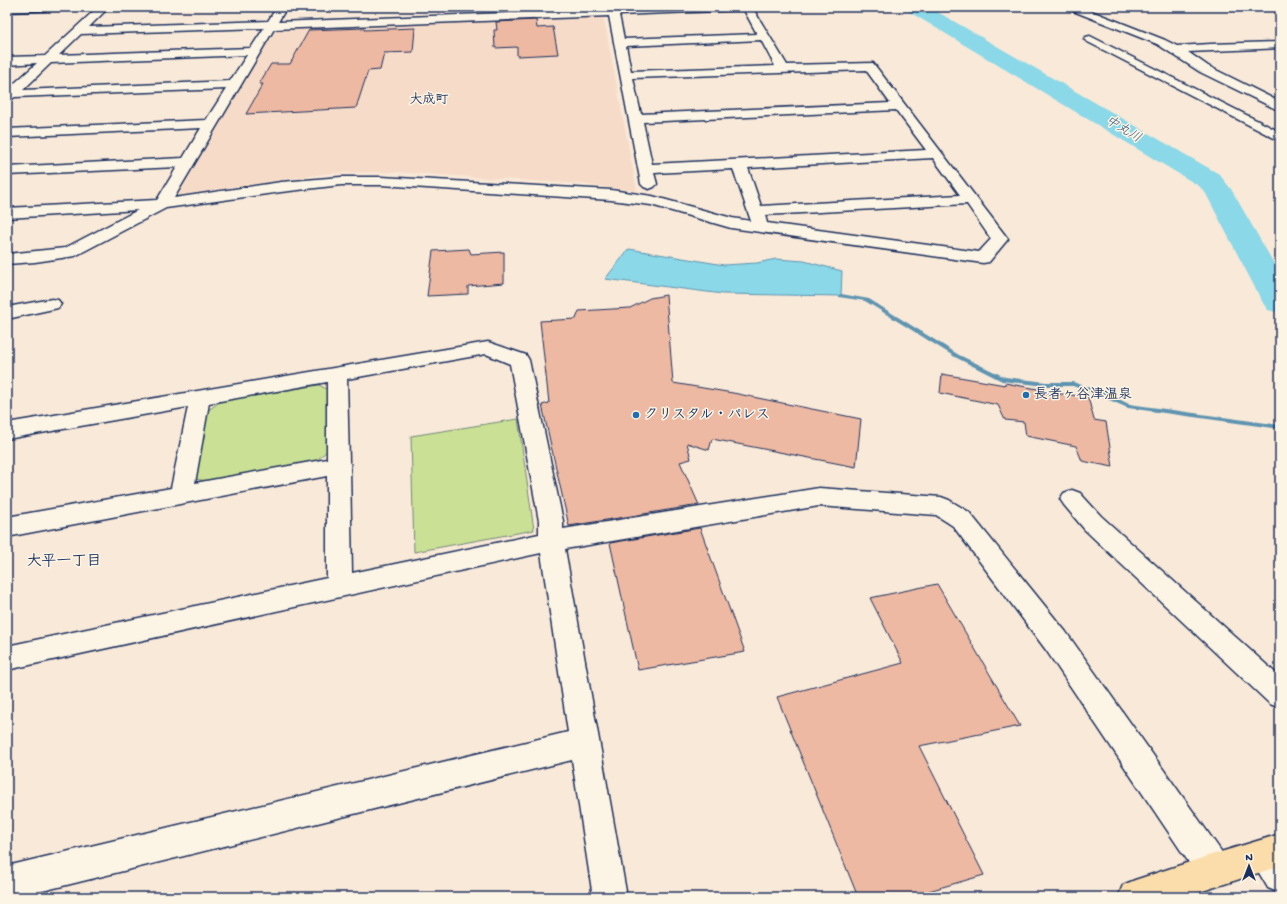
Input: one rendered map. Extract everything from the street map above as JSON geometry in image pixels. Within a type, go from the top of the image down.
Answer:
[{"type":"main road","points":[[1135,897],[1214,870],[1275,860]]},
{"type":"street","points":[[7,9],[61,7]]},
{"type":"street","points":[[8,95],[104,7]]},
{"type":"street","points":[[7,259],[69,252],[162,204],[282,7]]},
{"type":"street","points":[[431,20],[434,7]]},
{"type":"street","points":[[78,31],[431,20],[613,10],[747,7],[782,68]]},
{"type":"street","points":[[1072,7],[1139,33],[1176,50],[1204,69],[1280,107]]},
{"type":"street","points":[[613,10],[652,201]]},
{"type":"street","points":[[619,43],[763,37]]},
{"type":"street","points":[[1090,39],[1280,137]]},
{"type":"street","points":[[1176,50],[1211,47],[1280,45]]},
{"type":"street","points":[[7,61],[256,51]]},
{"type":"street","points":[[1121,55],[1159,61]]},
{"type":"street","points":[[1174,64],[1204,69]]},
{"type":"street","points":[[7,213],[162,204],[281,187],[341,181],[381,181],[578,192],[652,201],[731,223],[983,258],[1000,239],[869,66],[782,68],[627,75]]},
{"type":"street","points":[[1222,78],[1273,90]]},
{"type":"street","points":[[8,95],[235,85]]},
{"type":"street","points":[[635,118],[900,106]]},
{"type":"street","points":[[7,133],[211,124]]},
{"type":"street","points":[[646,169],[937,154]]},
{"type":"street","points":[[7,170],[187,162]]},
{"type":"street","points":[[739,164],[756,211],[760,227]]},
{"type":"street","points":[[756,211],[971,199]]},
{"type":"street","points":[[7,313],[52,304]]},
{"type":"street","points":[[7,432],[488,348],[519,360],[551,521],[551,541],[610,897]]},
{"type":"street","points":[[337,374],[340,465],[340,587]]},
{"type":"street","points":[[181,494],[200,398]]},
{"type":"street","points":[[7,527],[340,465]]},
{"type":"street","points":[[7,658],[551,541],[819,498],[941,506],[961,519],[1056,641],[1214,870]]},
{"type":"street","points":[[1072,499],[1093,523],[1280,695]]},
{"type":"street","points":[[7,883],[585,742]]},
{"type":"shaded area","points":[[603,15],[637,191],[580,184],[394,172],[330,173],[173,196],[276,28]]},
{"type":"green space","points":[[319,385],[328,390],[329,449],[315,462],[208,481],[194,479],[207,411],[221,401]]},
{"type":"green space","points":[[518,419],[534,530],[414,552],[411,436]]},
{"type":"water","points":[[629,249],[724,265],[757,263],[776,259],[804,261],[842,271],[841,296],[723,294],[605,279]]},
{"type":"building","points":[[536,20],[537,28],[553,27],[558,54],[517,56],[517,47],[495,48],[494,30],[497,30],[496,22]]},
{"type":"building","points":[[364,28],[364,30],[415,28],[413,52],[384,53],[380,70],[368,71],[356,108],[246,114],[263,84],[259,84],[271,64],[290,64],[309,30]]},
{"type":"building","points":[[469,249],[471,254],[504,252],[504,283],[468,286],[468,294],[427,296],[433,251]]},
{"type":"building","name":"クリスタル・パレス","points":[[666,295],[673,383],[733,393],[861,419],[856,467],[712,439],[709,450],[687,443],[691,459],[680,462],[699,505],[569,526],[542,405],[549,403],[540,321],[576,319],[579,311],[630,308],[650,298]]},
{"type":"building","points":[[942,374],[1005,385],[1005,383],[1043,390],[1044,392],[1088,397],[1094,420],[1106,422],[1113,467],[1082,461],[1076,446],[1026,436],[1024,422],[1005,420],[998,405],[940,393]]},
{"type":"building","points":[[700,528],[745,652],[638,670],[610,543]]},
{"type":"building","points":[[937,584],[1020,726],[919,746],[984,875],[908,897],[858,897],[777,697],[903,663],[870,598]]},
{"type":"waterway","name":"中丸川","points":[[915,7],[1209,180],[1217,189],[1280,303]]},
{"type":"waterway","points":[[841,296],[867,300],[957,356],[1004,379],[1046,384],[1073,384],[1104,395],[1128,406],[1280,427]]},
{"type":"place","name":"長者ヶ谷津温泉","points":[[1026,395]]},
{"type":"place","name":"クリスタル・パレス","points":[[636,415]]},
{"type":"district","name":"大成町","points":[[429,100]]},
{"type":"district","name":"大平一丁目","points":[[64,562]]}]
